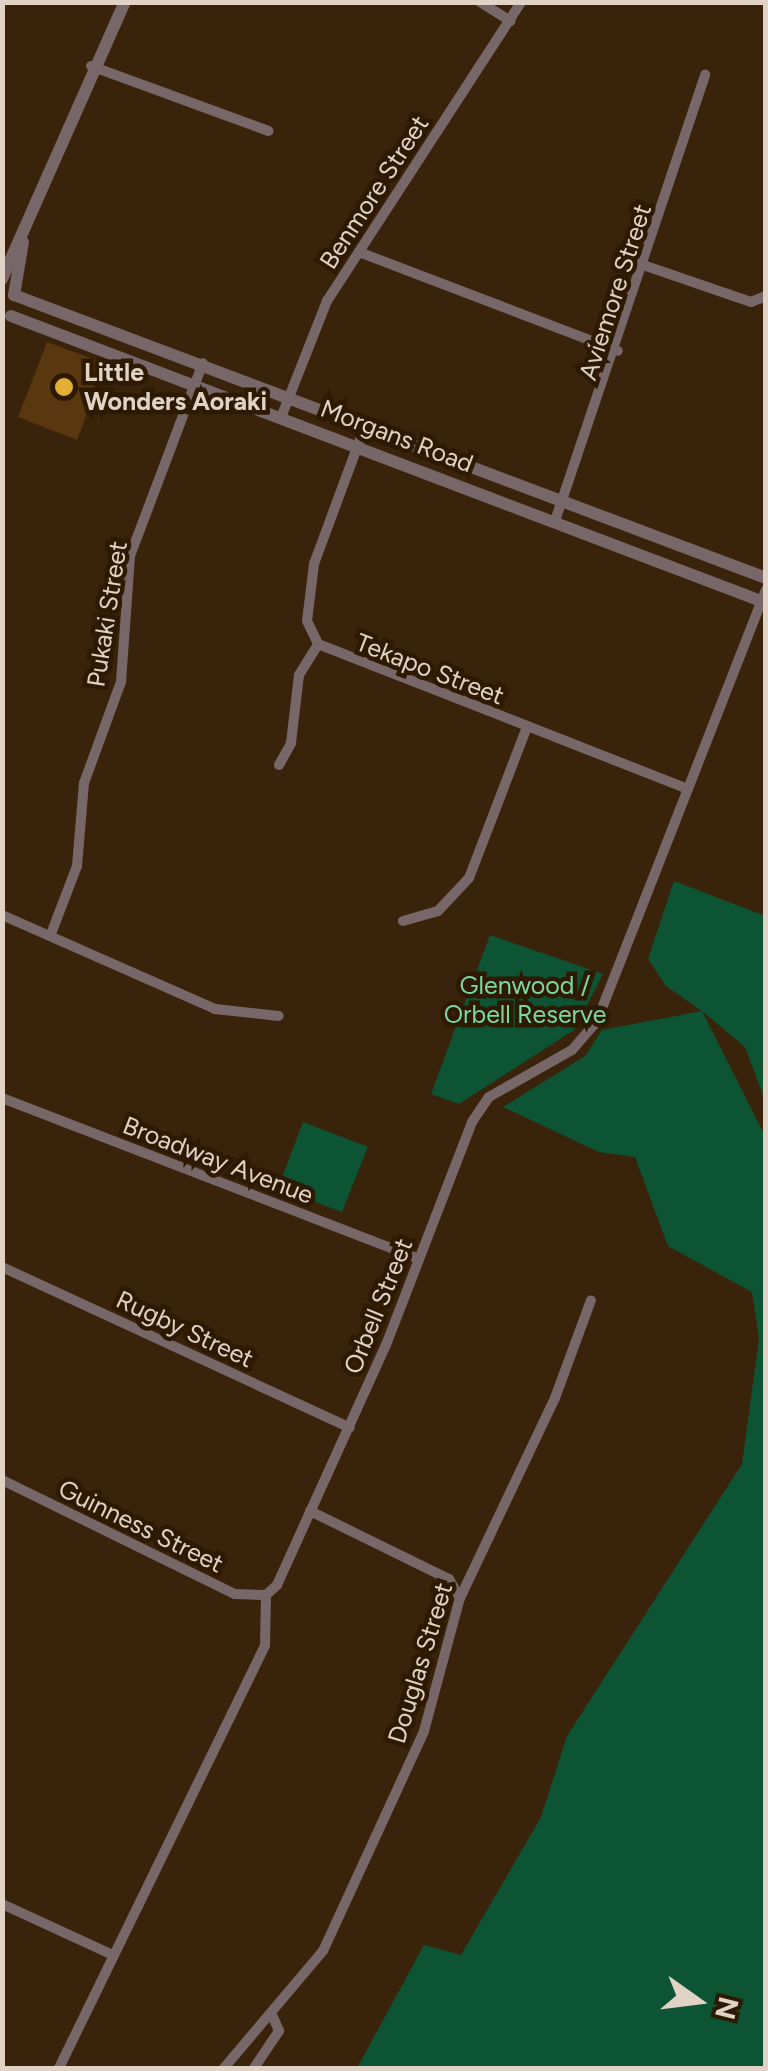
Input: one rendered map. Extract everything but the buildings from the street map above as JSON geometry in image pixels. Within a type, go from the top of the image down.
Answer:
[{"type":"street","points":[[6,319],[8,292],[23,242],[90,66],[125,2]]},
{"type":"street","points":[[480,2],[510,21]]},
{"type":"street","name":"Benmore Street","points":[[282,414],[318,317],[521,2]]},
{"type":"street","points":[[90,66],[269,131]]},
{"type":"street","name":"Aviemore Street","points":[[556,521],[618,351],[706,74]]},
{"type":"street","points":[[2,279],[23,242]]},
{"type":"street","points":[[359,252],[618,351]]},
{"type":"street","points":[[646,266],[751,302],[766,296]]},
{"type":"street","name":"Morgans Road","points":[[8,292],[204,362],[766,578]]},
{"type":"street","name":"Morgans Road","points":[[6,319],[282,414],[764,598]]},
{"type":"street","name":"Pukaki Street","points":[[51,934],[78,866],[84,783],[121,682],[130,556],[204,362]]},
{"type":"street","name":"Tekapo Street","points":[[365,426],[310,581],[307,621],[318,644],[688,789]]},
{"type":"street","name":"Orbell Street","points":[[59,2068],[264,1646],[266,1594],[350,1428],[484,1102],[572,1050],[597,1021],[764,598]]},
{"type":"street","points":[[279,765],[291,743],[300,675],[318,644]]},
{"type":"street","points":[[403,921],[438,911],[469,878],[527,727]]},
{"type":"street","points":[[2,915],[214,1009],[279,1016]]},
{"type":"street","name":"Broadway Avenue","points":[[2,1098],[418,1259]]},
{"type":"street","name":"Rugby Street","points":[[2,1267],[350,1428]]},
{"type":"street","name":"Douglas Street","points":[[224,2068],[274,2017],[323,1951],[424,1731],[460,1598],[555,1398],[590,1300]]},
{"type":"street","name":"Guinness Street","points":[[2,1480],[236,1594],[266,1594]]},
{"type":"street","points":[[310,1511],[449,1580],[460,1598]]},
{"type":"street","points":[[2,1904],[113,1955]]},
{"type":"street","points":[[254,2068],[279,2031],[274,2017]]},
{"type":"green space","points":[[674,881],[765,916],[765,1100],[745,1047],[666,986],[648,959]]},
{"type":"green space","name":"Glenwood / Orbell Reserve","points":[[490,935],[603,974],[574,1030],[459,1104],[431,1094]]},
{"type":"green space","points":[[702,1011],[765,1136],[765,2068],[357,2068],[424,1945],[461,1955],[541,1817],[567,1736],[742,1464],[759,1338],[752,1292],[668,1246],[635,1157],[599,1152],[503,1107],[585,1056],[602,1030]]},
{"type":"green space","points":[[303,1122],[368,1147],[342,1212],[278,1188]]},
{"type":"place","name":"Little Wonders Aoraki","points":[[64,387]]}]
